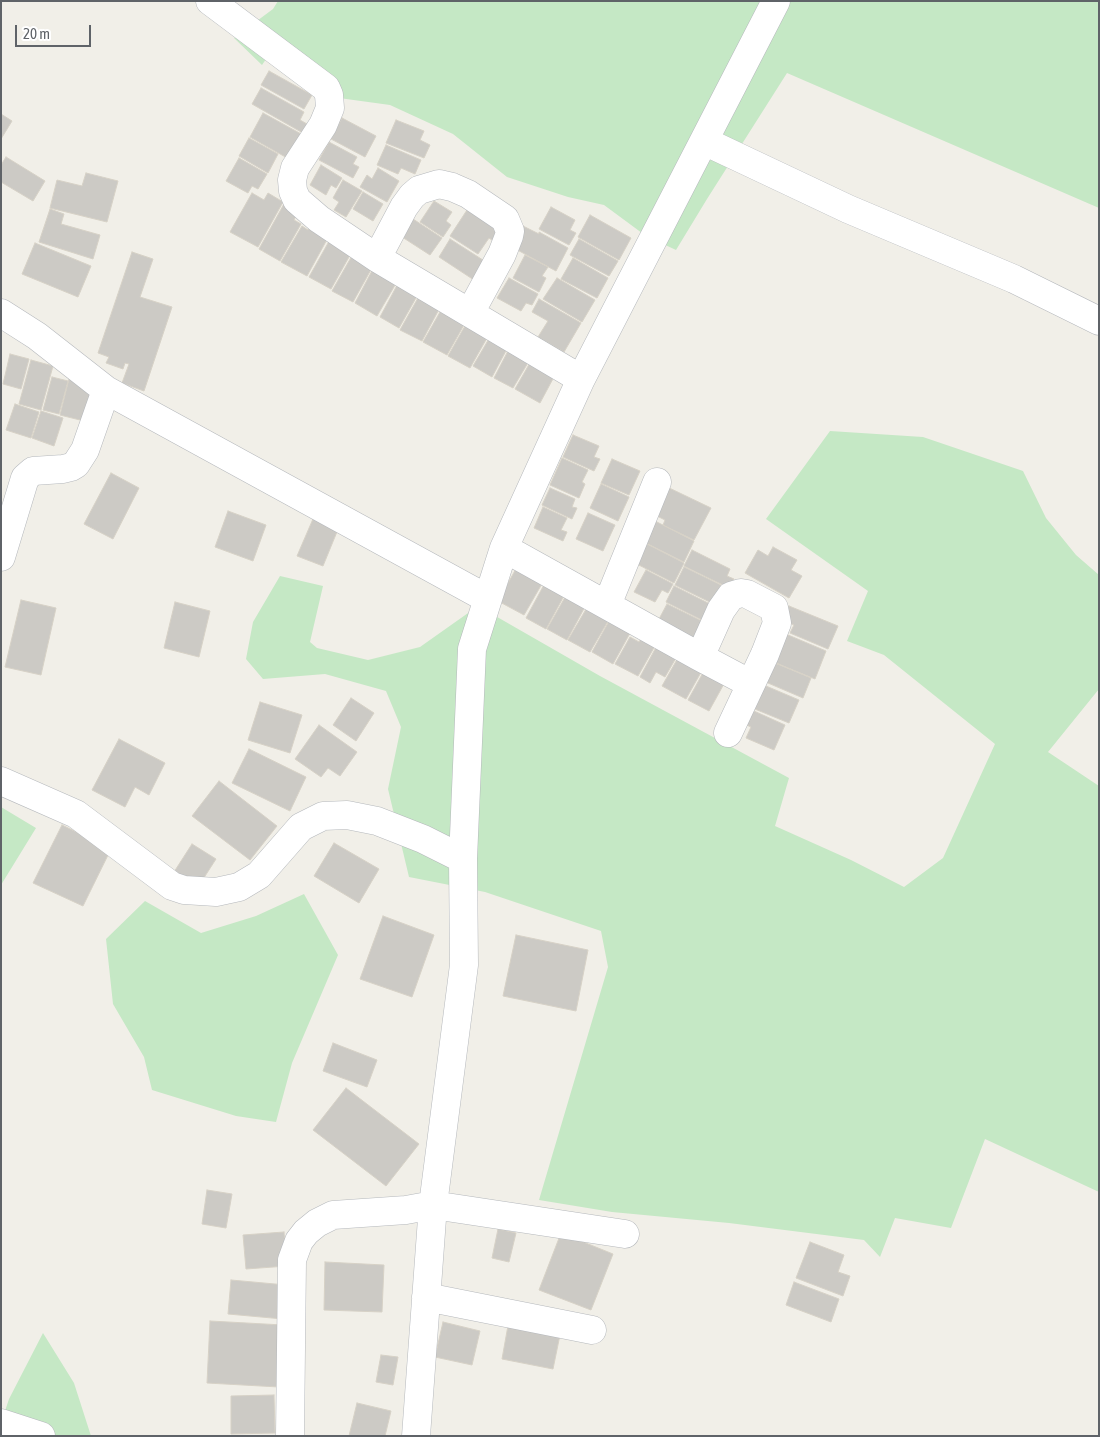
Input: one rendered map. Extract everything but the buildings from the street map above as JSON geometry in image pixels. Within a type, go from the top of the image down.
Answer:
[{"type":"street","points":[[210,1],[326,88],[329,94],[330,108],[316,137],[295,168],[292,191],[297,200],[319,218],[378,258],[581,379]]},
{"type":"street","points":[[416,1436],[433,1205],[464,965],[463,859],[472,649],[504,548],[581,379],[776,1]]},
{"type":"street","points":[[704,141],[848,209],[1014,280],[1099,321]]},
{"type":"street","points":[[378,258],[404,207],[419,190],[439,184],[452,186],[468,194],[505,220],[510,231],[510,236],[502,254],[470,313]]},
{"type":"street","points":[[1,312],[37,336],[106,390],[488,599]]},
{"type":"street","points":[[1,557],[25,478],[33,471],[63,469],[76,464],[84,450],[106,390]]},
{"type":"street","points":[[607,604],[657,482]]},
{"type":"street","points":[[504,548],[751,684]]},
{"type":"street","points":[[700,657],[726,600],[735,594],[741,593],[774,608],[777,623],[765,654],[728,733]]},
{"type":"street","points":[[1,781],[76,814],[172,886],[184,890],[216,892],[239,887],[259,875],[301,827],[323,816],[347,815],[376,821],[424,839],[463,859]]},
{"type":"street","points":[[290,1436],[292,1260],[299,1240],[317,1223],[333,1215],[406,1210],[433,1205],[625,1234]]},
{"type":"street","points":[[426,1297],[592,1330]]},
{"type":"street","points":[[1,1423],[41,1436]]},
{"type":"green space","points":[[278,1],[1099,1],[1099,208],[787,73],[676,250],[646,236],[604,205],[568,197],[507,177],[453,134],[390,105],[339,98],[277,43],[262,65],[234,38],[273,9]]},
{"type":"green space","points":[[830,431],[923,437],[1023,471],[1046,518],[1076,555],[1099,575],[1099,689],[1048,752],[1099,786],[1099,1192],[985,1139],[951,1228],[895,1218],[880,1257],[864,1240],[729,1223],[612,1212],[539,1200],[608,967],[601,931],[485,892],[409,877],[388,789],[401,727],[386,691],[325,674],[263,679],[246,659],[253,622],[280,576],[323,586],[310,642],[317,648],[368,660],[420,647],[478,606],[600,676],[789,778],[775,826],[851,860],[904,887],[943,858],[995,744],[884,655],[847,641],[868,591],[766,519]]},
{"type":"green space","points":[[1,807],[36,828],[1,885]]},
{"type":"green space","points":[[304,894],[338,955],[292,1063],[276,1122],[236,1116],[152,1090],[144,1057],[113,1004],[106,939],[145,901],[201,933],[256,916]]},
{"type":"green space","points":[[43,1333],[74,1383],[91,1436],[1,1436],[1,1423],[9,1399]]}]
